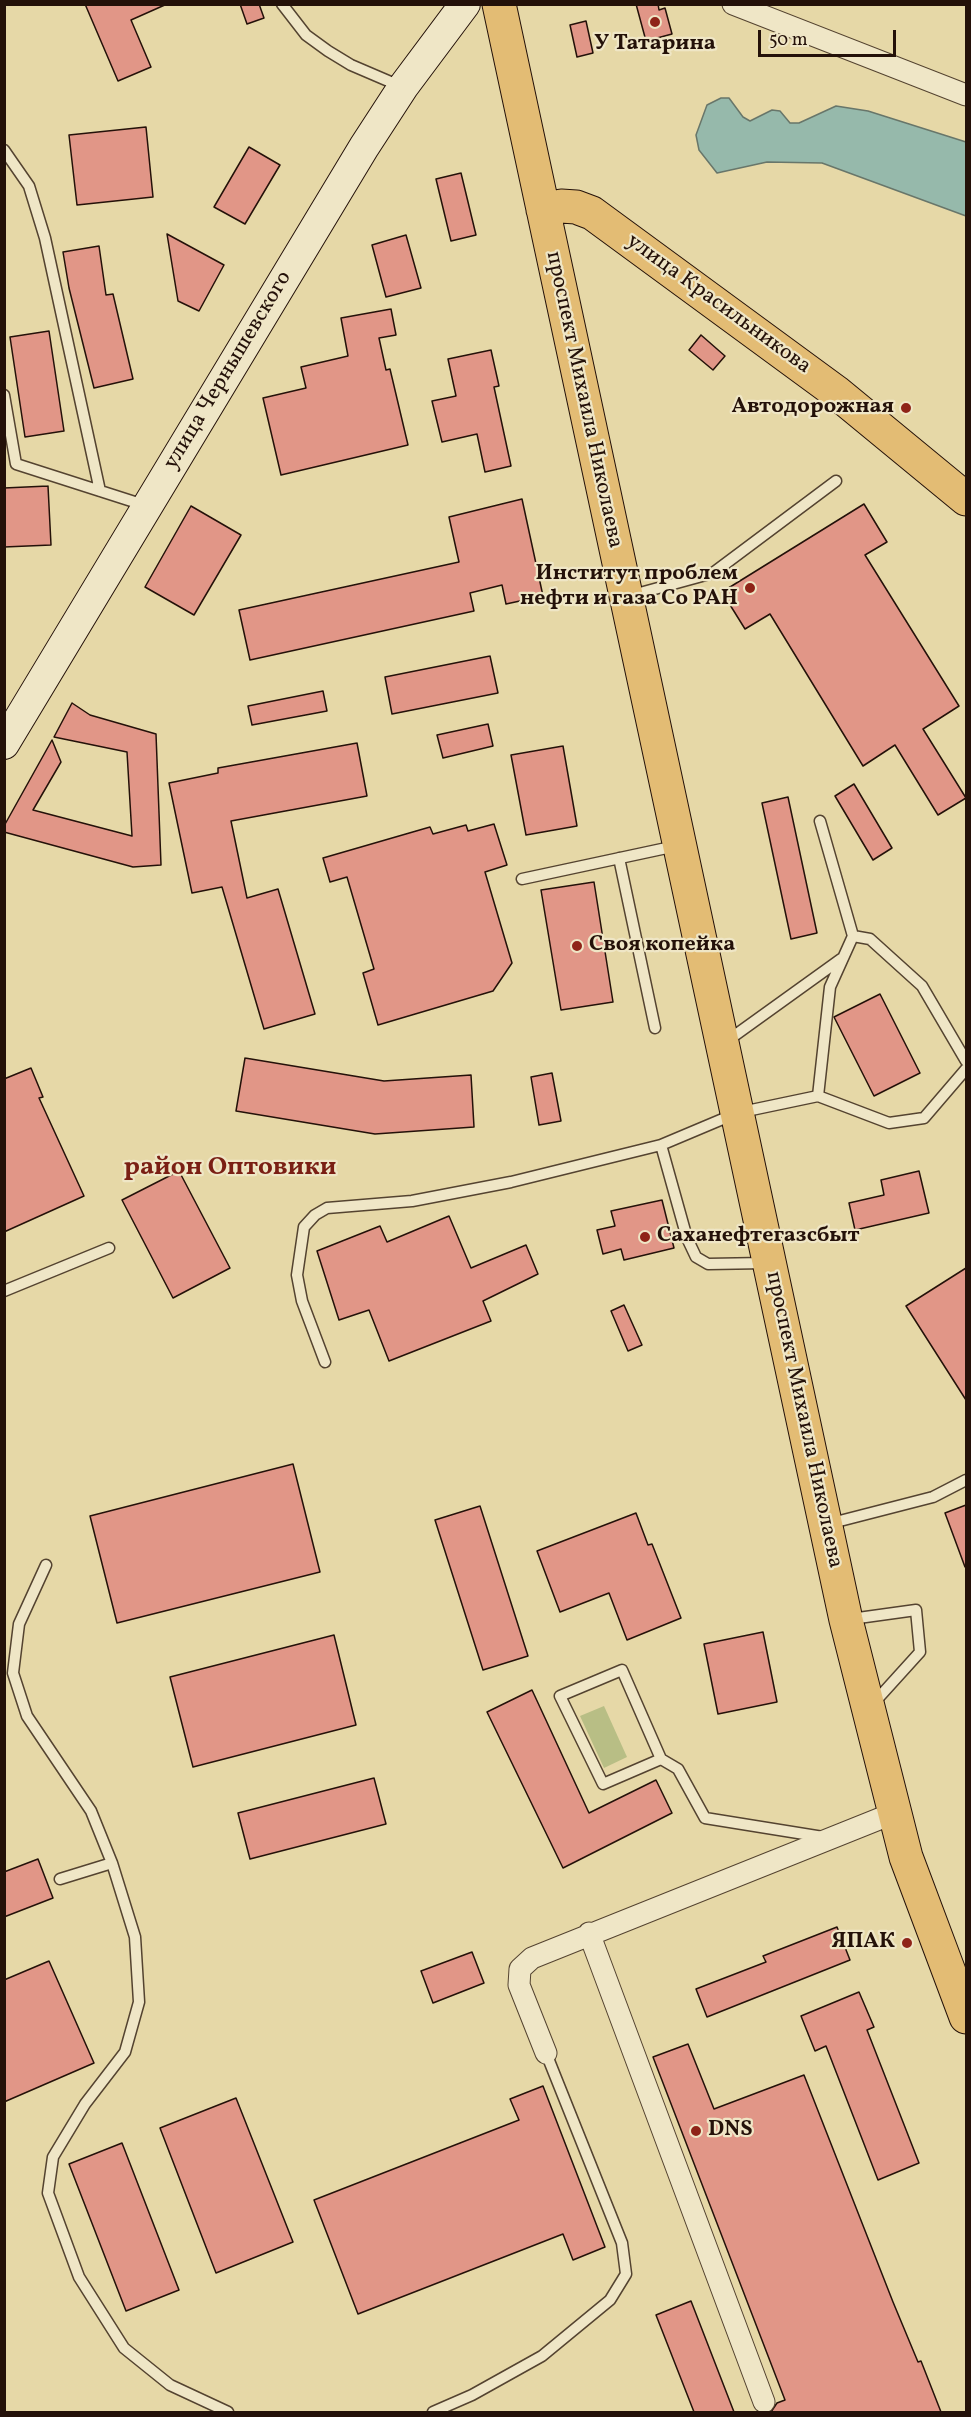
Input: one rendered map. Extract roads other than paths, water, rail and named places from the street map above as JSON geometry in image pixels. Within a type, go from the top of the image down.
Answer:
[{"type":"main road","name":"улица Чернышевского","points":[[4,744],[403,87],[465,4]]},
{"type":"main road","name":"проспект Михаила Николаева","points":[[499,4],[846,1620],[894,1813],[912,1875],[966,2017]]},
{"type":"main road","name":"улица Красильникова","points":[[543,210],[561,206],[576,207],[592,213],[836,392],[966,499]]},
{"type":"street","points":[[733,4],[966,94]]},
{"type":"street","points":[[546,2054],[519,1986],[520,1969],[532,1958],[894,1813]]},
{"type":"street","points":[[590,1933],[764,2402]]},
{"type":"lane","points":[[282,4],[306,35],[328,51],[351,65],[403,87]]},
{"type":"lane","points":[[4,150],[29,186],[45,238],[100,491]]},
{"type":"lane","points":[[4,395],[16,464],[147,506]]},
{"type":"lane","points":[[626,597],[713,573],[836,481]]},
{"type":"lane","points":[[818,1096],[830,987],[853,936],[820,821]]},
{"type":"lane","points":[[522,879],[679,845]]},
{"type":"lane","points":[[619,858],[655,1028]]},
{"type":"lane","points":[[853,936],[870,939],[921,986],[966,1061]]},
{"type":"lane","points":[[722,1045],[844,957]]},
{"type":"lane","points":[[325,1362],[302,1301],[297,1275],[304,1227],[315,1215],[327,1208],[412,1201],[511,1182],[661,1145],[736,1113],[818,1096],[889,1123],[924,1118],[966,1069]]},
{"type":"lane","points":[[661,1145],[687,1238],[696,1257],[708,1264],[769,1263]]},
{"type":"lane","points":[[4,1291],[109,1248]]},
{"type":"lane","points":[[825,1525],[933,1497],[966,1480]]},
{"type":"lane","points":[[46,1565],[19,1624],[13,1673],[27,1716],[91,1811],[112,1863],[135,1937],[138,2002],[125,2052],[85,2104],[53,2157],[48,2193],[79,2277],[124,2348],[170,2385],[228,2412]]},
{"type":"lane","points":[[846,1620],[916,1610],[920,1652],[868,1709]]},
{"type":"lane","points":[[660,1759],[603,1784],[560,1696],[622,1670],[660,1759],[678,1769],[705,1818],[830,1838]]},
{"type":"lane","points":[[60,1880],[112,1863]]},
{"type":"lane","points":[[433,2412],[472,2395],[542,2356],[609,2300],[626,2274],[622,2243],[546,2054]]},
{"type":"place","name":"У Татарина","points":[[655,22]]},
{"type":"place","name":"Автодорожная","points":[[906,408]]},
{"type":"place","name":"Институт проблем нефти и газа Со РАН","points":[[750,588]]},
{"type":"place","name":"Своя копейка","points":[[577,946]]},
{"type":"place","name":"Саханефтегазсбыт","points":[[645,1237]]},
{"type":"place","name":"ЯПАК","points":[[907,1943]]},
{"type":"place","name":"DNS","points":[[696,2131]]},
{"type":"district","name":"район Оптовики","points":[[230,1169]]}]
